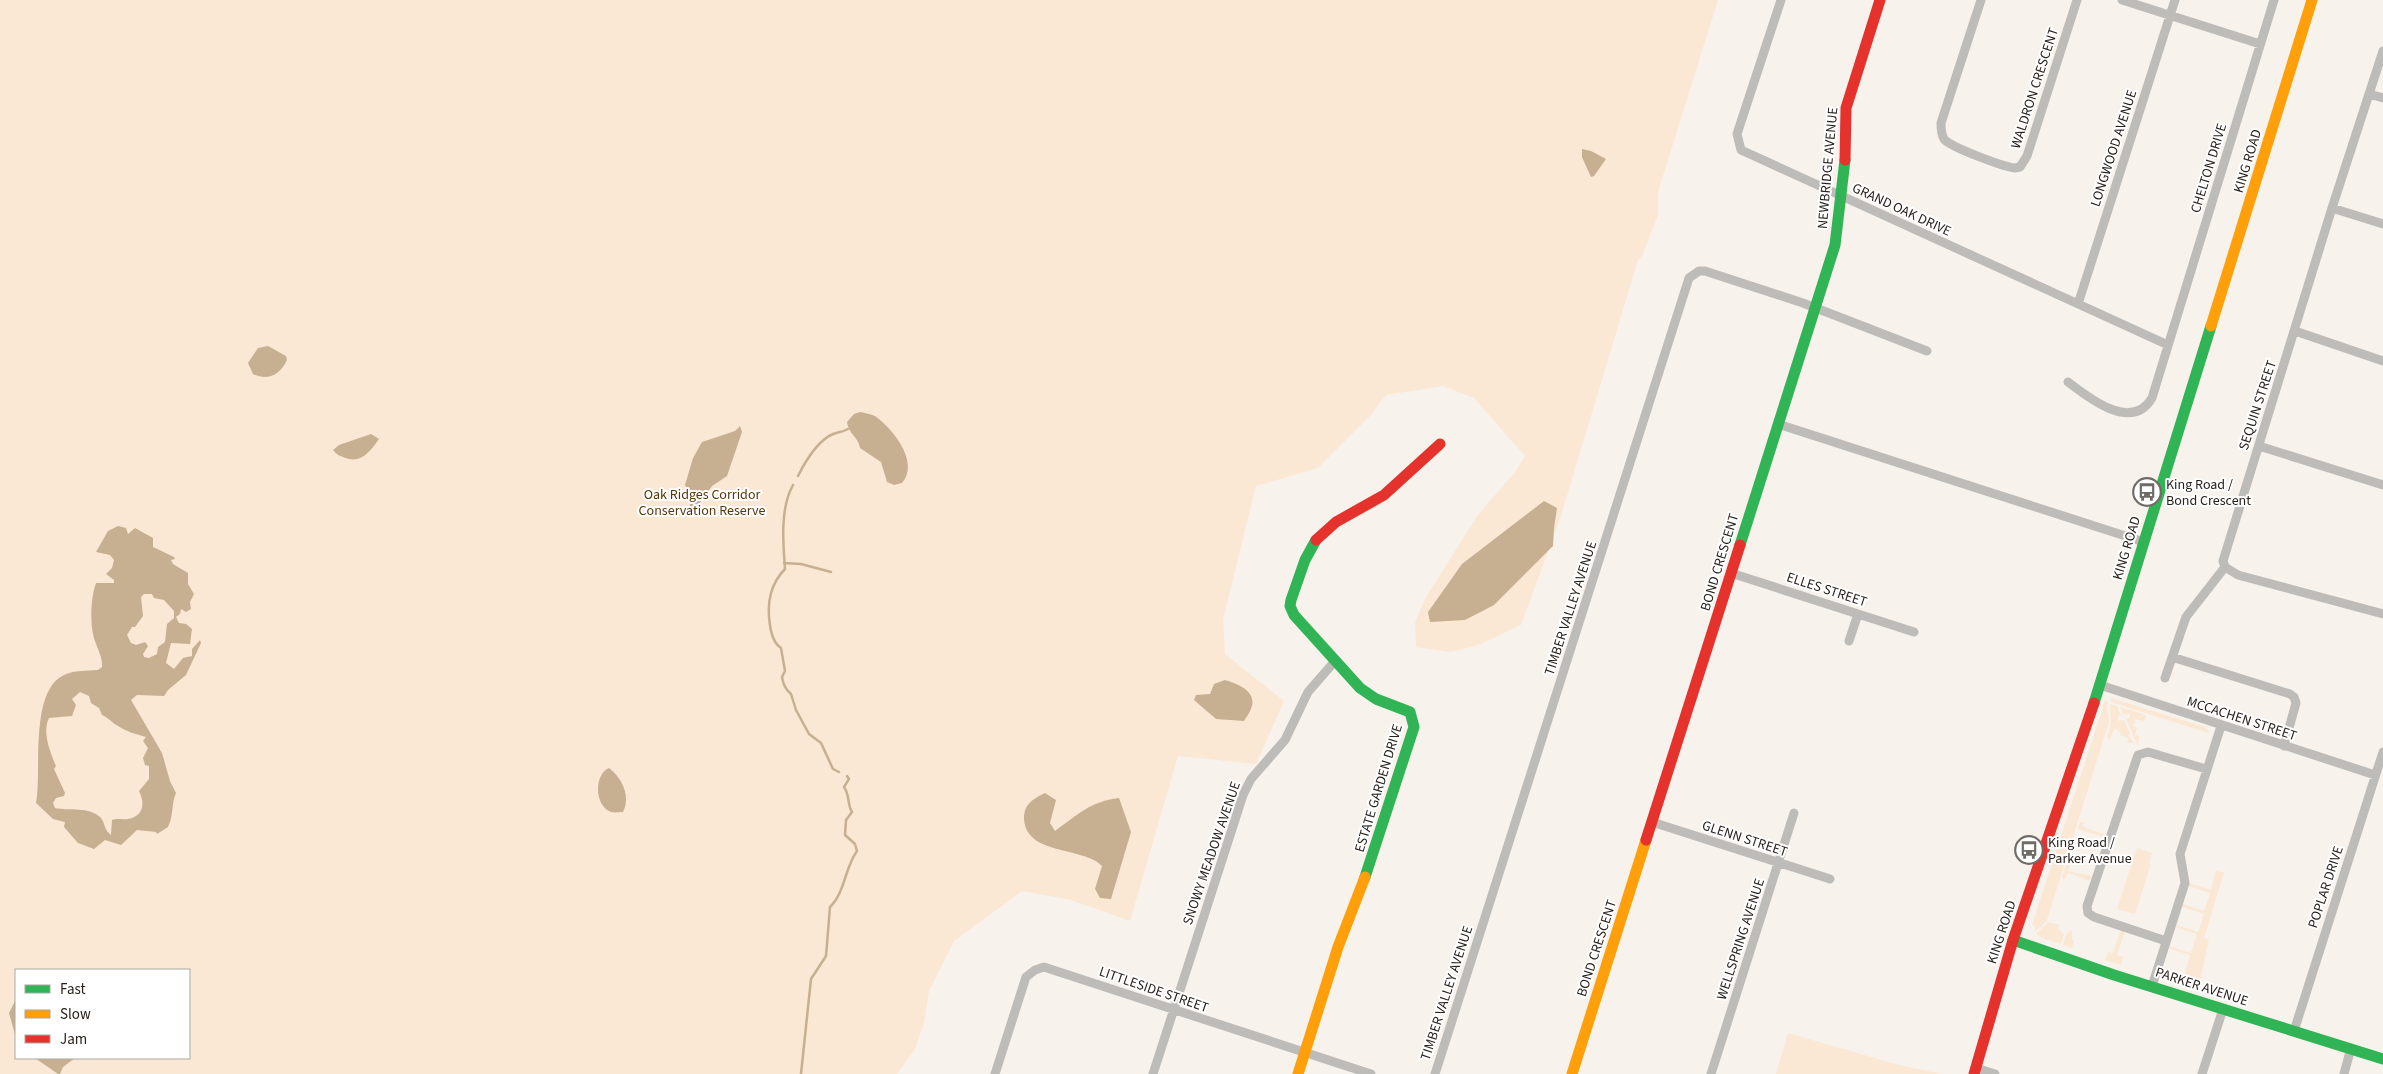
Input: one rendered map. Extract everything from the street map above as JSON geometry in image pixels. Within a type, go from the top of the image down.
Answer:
[{"type":"street","name":"GRAND OAK DRIVE","points":[[1780,0],[1738,134],[1741,150],[2168,345]]},
{"type":"street","name":"NEWBRIDGE AVENUE","points":[[1778,424],[1835,245],[1842,197],[1846,108],[1880,0]]},
{"type":"street","name":"WALDRON CRESCENT","points":[[1980,0],[1941,124],[1941,134],[1947,142],[2015,168],[2020,166],[2027,156],[2077,0]]},
{"type":"street","points":[[2122,0],[2260,44]]},
{"type":"street","name":"LONGWOOD AVENUE","points":[[2078,304],[2175,0]]},
{"type":"street","name":"CHELTON DRIVE","points":[[2068,382],[2094,402],[2126,414],[2139,412],[2144,409],[2152,398],[2274,0]]},
{"type":"street","name":"KING ROAD","points":[[1975,1071],[2013,940],[2100,685],[2312,0]]},
{"type":"street","name":"SEQUIN STREET","points":[[2225,567],[2223,561],[2332,208],[2383,51]]},
{"type":"street","points":[[2369,94],[2383,98]]},
{"type":"street","points":[[2332,208],[2383,224]]},
{"type":"street","name":"TIMBER VALLEY AVENUE","points":[[1435,1074],[1668,345],[1686,283],[1694,273],[1705,271],[1815,308],[1927,351]]},
{"type":"street","points":[[2295,331],[2383,361]]},
{"type":"street","points":[[1778,424],[2144,542]]},
{"type":"street","name":"BOND CRESCENT","points":[[1572,1074],[1778,424]]},
{"type":"street","name":"ESTATE GARDEN DRIVE","points":[[1298,1074],[1338,947],[1375,852],[1414,727],[1410,712],[1367,694],[1335,661],[1291,611],[1292,600],[1308,553],[1326,529],[1384,495],[1440,444]]},
{"type":"street","points":[[2259,446],[2383,485]]},
{"type":"street","points":[[2164,678],[2186,617],[2225,567],[2238,575],[2383,614]]},
{"type":"street","name":"ELLES STREET","points":[[1731,573],[1914,632]]},
{"type":"street","points":[[1849,641],[1858,614]]},
{"type":"street","points":[[2172,657],[2290,694],[2294,697],[2296,703],[2284,746]]},
{"type":"street","name":"SNOWY MEADOW AVENUE","points":[[1153,1074],[1243,795],[1251,779],[1285,740],[1308,692],[1335,661]]},
{"type":"street","name":"MCCACHEN STREET","points":[[2100,685],[2376,775]]},
{"type":"street","points":[[2152,986],[2185,882],[2180,854],[2221,726]]},
{"type":"street","points":[[2166,941],[2094,917],[2088,911],[2087,906],[2138,756],[2148,752],[2206,769]]},
{"type":"street","name":"POPLAR DRIVE","points":[[2294,1031],[2383,752]]},
{"type":"street","name":"WELLSPRING AVENUE","points":[[1711,1074],[1794,813]]},
{"type":"street","name":"GLENN STREET","points":[[1652,822],[1830,879]]},
{"type":"street","name":"PARKER AVENUE","points":[[2013,940],[2223,1009],[2383,1058]]},
{"type":"street","name":"LITTLESIDE STREET","points":[[994,1074],[1026,978],[1035,970],[1044,967],[1371,1074]]},
{"type":"street","points":[[2202,1074],[2223,1009]]},
{"type":"street","points":[[2344,1074],[2351,1048]]},
{"type":"street","points":[[1975,1071],[1995,1074]]},
{"type":"green space","name":"Oak Ridges Corridor Conservation Reserve","points":[[0,0],[1718,0],[1658,192],[1658,215],[1642,256],[1638,260],[1560,519],[1521,625],[1481,644],[1451,652],[1416,647],[1415,623],[1425,599],[1477,516],[1515,472],[1525,456],[1474,398],[1443,386],[1386,395],[1370,416],[1318,468],[1256,486],[1223,619],[1225,654],[1284,701],[1256,764],[1178,756],[1130,921],[1071,900],[1022,891],[954,941],[929,991],[924,1023],[915,1049],[897,1074],[0,1074]]},
{"type":"green space","points":[[2111,698],[2205,727],[2210,732],[2208,733],[2111,702]]},
{"type":"green space","points":[[2105,701],[2108,702],[2109,722],[2047,920],[2035,932],[2035,926],[2032,925]]},
{"type":"green space","points":[[2110,704],[2117,706],[2121,715],[2118,717],[2118,721],[2124,720],[2130,734],[2128,735],[2135,744],[2127,742],[2128,738],[2120,735],[2121,732],[2114,729],[2110,739],[2107,738],[2111,724]]},
{"type":"green space","points":[[2120,707],[2146,715],[2144,721],[2135,719],[2133,726],[2137,728],[2135,735],[2139,736],[2138,746],[2126,719],[2129,718],[2130,714],[2123,714]]},
{"type":"green space","points":[[2080,822],[2084,823],[2083,827],[2106,835],[2105,837],[2078,829]]},
{"type":"green space","points":[[2137,848],[2152,853],[2149,863],[2151,864],[2135,914],[2117,909]]},
{"type":"green space","points":[[2067,862],[2070,863],[2068,871],[2092,876],[2090,881],[2068,873],[2065,879],[2062,878]]},
{"type":"green space","points":[[2216,870],[2224,873],[2204,938],[2209,940],[2198,990],[2161,978],[2163,967],[2165,972],[2184,976],[2190,955],[2168,948],[2169,946],[2191,953],[2197,934],[2175,927],[2176,925],[2198,932],[2204,914],[2182,907],[2183,904],[2204,911],[2210,893],[2188,886],[2189,883],[2211,890]]},
{"type":"green space","points":[[2048,922],[2059,925],[2058,928],[2064,934],[2061,944],[2036,934]]},
{"type":"green space","points":[[2072,930],[2072,940],[2074,941],[2072,948],[2063,945],[2066,934]]},
{"type":"green space","points":[[2121,930],[2125,931],[2117,955],[2123,957],[2121,965],[2105,960],[2108,952],[2113,953]]},
{"type":"green space","points":[[1788,1033],[1899,1065],[1942,1074],[1776,1074]]},
{"type":"shaded area","points":[[1582,149],[1591,151],[1606,159],[1594,176],[1591,177],[1582,157]]},
{"type":"shaded area","points":[[268,346],[286,356],[287,360],[281,370],[269,377],[253,374],[248,363],[258,348]]},
{"type":"shaded area","points":[[860,412],[875,416],[889,429],[902,446],[908,466],[907,475],[902,483],[894,485],[887,482],[881,462],[860,448],[847,422],[854,414]]},
{"type":"shaded area","points":[[740,426],[742,432],[727,476],[712,486],[690,516],[690,495],[685,485],[693,458],[702,442],[735,431]]},
{"type":"shaded area","points":[[371,434],[379,439],[364,456],[349,459],[338,455],[333,450],[339,445]]},
{"type":"shaded area","points":[[1544,501],[1557,508],[1553,546],[1494,605],[1465,620],[1430,622],[1428,612],[1462,564]]},
{"type":"shaded area","points":[[118,526],[126,528],[128,534],[135,528],[153,538],[153,547],[174,557],[175,559],[171,560],[173,564],[188,573],[188,584],[194,594],[190,602],[191,609],[186,612],[181,609],[180,614],[176,617],[179,623],[186,624],[192,629],[190,644],[171,643],[166,663],[174,669],[183,658],[192,656],[192,649],[200,640],[201,643],[186,675],[168,690],[164,696],[137,695],[131,700],[162,753],[170,781],[176,793],[168,827],[157,834],[156,832],[137,830],[121,845],[105,840],[94,849],[78,843],[64,827],[65,822],[53,819],[36,803],[39,733],[41,714],[46,697],[53,684],[68,673],[98,670],[102,667],[93,634],[91,608],[96,583],[114,583],[114,580],[106,574],[112,568],[114,560],[110,555],[96,552],[108,531]],"holes":[[[144,594],[152,594],[154,598],[164,600],[174,611],[174,618],[167,624],[165,642],[158,647],[157,654],[149,658],[144,657],[143,654],[148,646],[145,642],[136,645],[131,643],[127,635],[143,616],[141,597]],[[80,692],[89,696],[91,703],[99,708],[102,715],[116,725],[146,737],[143,741],[148,748],[143,758],[145,765],[149,766],[149,779],[139,791],[142,808],[133,817],[112,820],[111,835],[101,818],[96,814],[85,810],[55,808],[53,803],[56,798],[64,796],[65,793],[54,769],[56,766],[48,742],[47,724],[49,718],[72,716],[76,705],[72,699]]]},
{"type":"shaded area","points":[[1225,680],[1236,684],[1250,694],[1252,704],[1244,721],[1216,719],[1194,700],[1196,695],[1210,694],[1214,684]]},
{"type":"shaded area","points":[[609,768],[618,777],[626,794],[623,812],[612,812],[605,809],[599,797],[598,790],[601,777],[604,771]]},
{"type":"shaded area","points":[[1045,793],[1056,800],[1050,823],[1055,831],[1092,806],[1100,802],[1119,798],[1131,832],[1111,899],[1100,898],[1095,889],[1102,866],[1082,855],[1044,845],[1034,839],[1027,830],[1024,813],[1027,806]]},
{"type":"shaded area","points":[[15,1001],[15,1034],[9,1013]]},
{"type":"shaded area","points":[[36,1059],[74,1059],[63,1067],[60,1074]]},
{"type":"waterway","points":[[798,476],[808,458],[827,437],[848,429]]},
{"type":"waterway","points":[[793,485],[784,515],[785,569],[773,586],[769,606],[771,631],[773,638],[781,648],[785,671],[782,677],[783,682],[791,694],[796,710],[809,734],[821,743],[833,769],[839,772]]},
{"type":"waterway","points":[[784,563],[801,564],[831,572]]},
{"type":"waterway","points":[[801,1074],[811,979],[826,956],[830,907],[839,895],[857,851],[855,844],[845,835],[846,820],[852,812],[844,787],[849,779],[847,776]]},
{"type":"traffic: fast","points":[[1740,545],[1835,245],[1845,160]]},
{"type":"traffic: fast","points":[[2094,703],[2211,326]]},
{"type":"traffic: fast","points":[[1316,540],[1305,560],[1291,600],[1290,606],[1294,615],[1360,688],[1376,699],[1410,712],[1414,727],[1365,877]]},
{"type":"traffic: fast","points":[[2013,940],[2114,975],[2383,1059]]},
{"type":"traffic: slow","points":[[2211,326],[2312,0]]},
{"type":"traffic: slow","points":[[1572,1074],[1646,840]]},
{"type":"traffic: slow","points":[[1298,1074],[1338,947],[1365,877]]},
{"type":"traffic: jam","points":[[1845,160],[1846,108],[1880,0]]},
{"type":"traffic: jam","points":[[1316,540],[1336,522],[1384,495],[1440,444]]},
{"type":"traffic: jam","points":[[1646,840],[1740,545]]},
{"type":"traffic: jam","points":[[1974,1074],[2013,940],[2094,703]]},
{"type":"place","name":"King Road / Bond Crescent","points":[[2147,492]]},
{"type":"place","name":"King Road / Parker Avenue","points":[[2029,850]]}]
